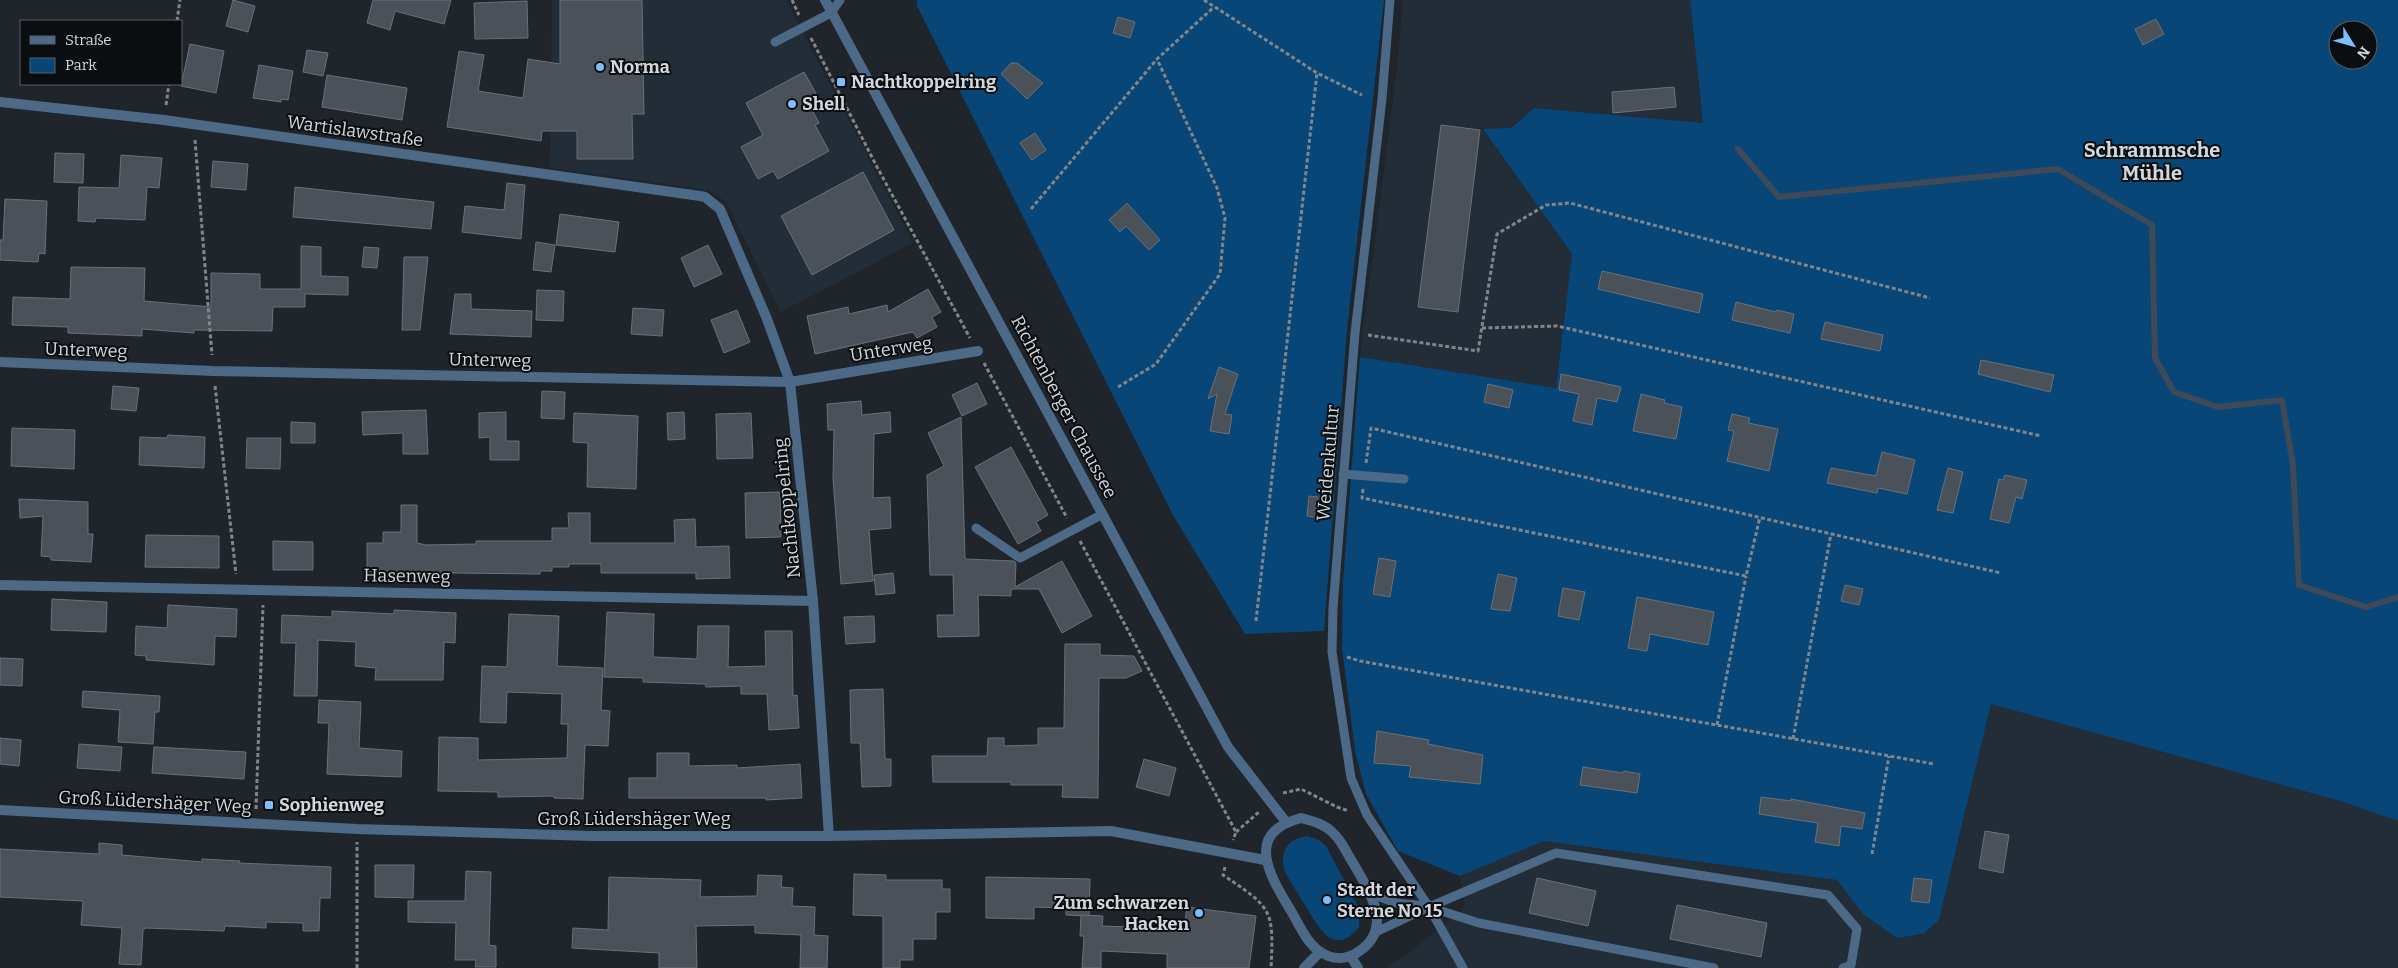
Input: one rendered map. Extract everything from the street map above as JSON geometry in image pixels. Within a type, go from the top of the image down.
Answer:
[{"type":"street","name":"Richtenberger Chaussee","points":[[825,0],[1228,747],[1286,822]]},
{"type":"street","name":"Wartislawstraße","points":[[0,102],[164,120],[705,197]]},
{"type":"street","name":"Nachtkoppelring","points":[[705,197],[720,209],[767,319],[790,382],[813,601],[829,836]]},
{"type":"street","name":"Unterweg","points":[[0,362],[223,371],[790,382],[978,352]]},
{"type":"street","name":"Hasenweg","points":[[0,584],[813,601]]},
{"type":"street","name":"Groß Lüdershäger Weg","points":[[0,810],[357,829],[592,836],[829,836],[1111,831],[1265,860]]},
{"type":"street","points":[[1300,818],[1319,823],[1335,835],[1372,894],[1378,917],[1376,932],[1364,948],[1351,958],[1340,959],[1320,952],[1310,943],[1271,878],[1265,860],[1266,844],[1274,831],[1286,822],[1300,818]]},
{"type":"street","points":[[1304,968],[1320,952]]},
{"type":"street","points":[[1351,958],[1358,968]]},
{"type":"lane","points":[[775,42],[831,13],[840,0]]},
{"type":"lane","name":"Weidenkultur","points":[[1390,0],[1382,98],[1354,333],[1333,608],[1332,652],[1351,778],[1367,815],[1429,906],[1462,968]]},
{"type":"lane","points":[[1344,474],[1404,479]]},
{"type":"lane","points":[[976,528],[1020,558],[1073,528],[1103,514]]},
{"type":"lane","points":[[1376,932],[1429,906],[1556,853],[1828,895],[1858,929],[1851,965],[1843,968]]},
{"type":"lane","points":[[1372,894],[1396,903],[1429,906],[1479,923],[1714,968]]},
{"type":"path","points":[[178,20],[180,0]]},
{"type":"path","points":[[792,0],[876,167],[978,352],[1236,832],[1227,854],[1223,875],[1262,903],[1271,918],[1273,932],[1271,968]]},
{"type":"path","points":[[1204,0],[1317,73],[1362,95]]},
{"type":"path","points":[[1031,209],[1157,59],[1214,6]]},
{"type":"path","points":[[1118,387],[1156,364],[1220,274],[1225,218],[1217,188],[1157,59]]},
{"type":"path","points":[[1256,621],[1317,73]]},
{"type":"path","points":[[164,120],[169,85]]},
{"type":"path","points":[[1354,333],[1478,351],[1497,234],[1546,205],[1570,203],[1930,298]]},
{"type":"path","points":[[1482,328],[1557,326],[2041,436]]},
{"type":"path","points":[[1746,576],[1362,498],[1371,428],[2001,573]]},
{"type":"path","points":[[1717,725],[1746,576],[1760,518]]},
{"type":"path","points":[[1794,739],[1831,534]]},
{"type":"path","points":[[256,824],[263,590]]},
{"type":"path","points":[[1332,652],[1360,661],[1934,764]]},
{"type":"path","points":[[1872,854],[1889,756]]},
{"type":"path","points":[[357,829],[357,968]]},
{"type":"shaded area","points":[[552,0],[786,0],[913,243],[781,312],[726,202],[709,190],[550,168]]},
{"type":"shaded area","points":[[1403,0],[1690,0],[1703,124],[1534,108],[1511,128],[1483,130],[1572,254],[1556,388],[1360,357],[1396,77]]},
{"type":"shaded area","points":[[1991,704],[2398,817],[2398,968],[1386,968],[1404,957],[1465,908],[1460,876],[1544,841],[1837,880],[1864,915],[1897,938],[1923,934],[1939,920]]},
{"type":"green space","points":[[917,0],[1384,0],[1347,330],[1324,631],[1245,634],[1173,515],[917,6]]},
{"type":"green space","points":[[1690,0],[2398,0],[2398,821],[2347,803],[1991,704],[1939,920],[1923,934],[1897,938],[1864,915],[1837,880],[1544,841],[1460,876],[1398,851],[1366,794],[1355,751],[1342,648],[1343,582],[1360,357],[1556,388],[1572,254],[1483,129],[1511,128],[1534,108],[1703,123]]},
{"type":"green space","points":[[1307,836],[1319,840],[1326,846],[1359,908],[1359,927],[1343,940],[1335,940],[1323,932],[1285,872],[1283,858],[1286,848],[1294,840]]},
{"type":"building","points":[[233,0],[255,6],[248,32],[226,26]]},
{"type":"building","points":[[373,0],[451,0],[444,24],[395,11],[390,30],[367,23]]},
{"type":"building","points":[[560,0],[642,0],[644,114],[632,114],[633,159],[577,159],[577,131],[542,131],[541,141],[447,127],[459,51],[484,55],[478,91],[523,98],[528,59],[560,64]]},
{"type":"building","points":[[527,1],[528,38],[475,39],[474,3]]},
{"type":"building","points":[[1118,17],[1135,22],[1130,38],[1113,33]]},
{"type":"building","points":[[2156,19],[2164,34],[2143,45],[2135,29]]},
{"type":"building","points":[[190,44],[224,51],[216,93],[181,86]]},
{"type":"building","points":[[307,50],[328,53],[323,76],[303,72]]},
{"type":"building","points":[[1011,63],[1017,63],[1043,83],[1027,99],[1001,74]]},
{"type":"building","points":[[259,65],[293,71],[288,100],[281,99],[281,102],[253,98]]},
{"type":"building","points":[[804,72],[818,97],[808,102],[819,123],[815,125],[829,151],[778,179],[773,171],[758,179],[741,147],[763,135],[746,103]]},
{"type":"building","points":[[327,75],[407,88],[402,120],[322,107]]},
{"type":"building","points":[[1674,87],[1676,107],[1613,113],[1612,92]]},
{"type":"building","points":[[1441,125],[1480,130],[1458,312],[1418,307]]},
{"type":"building","points":[[1035,133],[1046,150],[1032,160],[1020,143]]},
{"type":"building","points":[[55,153],[84,154],[83,183],[54,182]]},
{"type":"building","points":[[121,155],[162,158],[159,188],[147,187],[145,220],[96,218],[95,222],[78,221],[79,187],[119,188]]},
{"type":"building","points":[[213,161],[248,164],[246,190],[211,187]]},
{"type":"building","points":[[863,172],[894,230],[812,275],[781,216]]},
{"type":"building","points":[[507,183],[525,185],[521,239],[462,232],[465,206],[504,210]]},
{"type":"building","points":[[295,187],[434,202],[431,229],[293,217]]},
{"type":"building","points":[[5,199],[47,201],[45,254],[39,253],[38,262],[0,260],[0,240],[3,240]]},
{"type":"building","points":[[1127,203],[1160,240],[1149,250],[1126,226],[1120,232],[1109,220]]},
{"type":"building","points":[[560,214],[619,222],[615,252],[556,245]]},
{"type":"building","points":[[536,242],[555,245],[551,272],[533,270]]},
{"type":"building","points":[[708,245],[722,274],[694,287],[681,258]]},
{"type":"building","points":[[301,246],[321,247],[321,276],[348,277],[348,295],[305,294],[305,307],[273,307],[272,331],[194,330],[194,333],[142,329],[142,336],[68,333],[68,327],[12,325],[13,297],[70,299],[71,267],[145,268],[144,301],[211,307],[211,273],[260,274],[260,289],[301,289]]},
{"type":"building","points":[[364,247],[379,248],[377,268],[362,267]]},
{"type":"building","points":[[404,257],[428,257],[420,330],[402,330]]},
{"type":"building","points":[[1602,271],[1703,294],[1699,313],[1598,289]]},
{"type":"building","points":[[928,289],[941,312],[932,317],[937,327],[917,338],[913,332],[815,354],[807,316],[848,307],[849,314],[887,305],[888,312]]},
{"type":"building","points":[[537,290],[564,291],[563,321],[536,320]]},
{"type":"building","points":[[455,294],[471,294],[471,309],[532,311],[531,337],[450,334]]},
{"type":"building","points":[[1736,302],[1776,312],[1777,310],[1794,314],[1790,333],[1732,320]]},
{"type":"building","points":[[633,308],[664,310],[662,336],[631,334]]},
{"type":"building","points":[[737,310],[750,342],[724,353],[711,320]]},
{"type":"building","points":[[1825,322],[1883,335],[1880,351],[1821,339]]},
{"type":"building","points":[[1981,360],[2054,375],[2050,392],[1978,374]]},
{"type":"building","points":[[1219,367],[1238,374],[1225,414],[1232,415],[1229,434],[1210,431],[1217,394],[1208,399]]},
{"type":"building","points":[[1561,374],[1621,387],[1617,402],[1597,398],[1592,425],[1573,421],[1579,394],[1559,390]]},
{"type":"building","points":[[977,383],[987,404],[962,416],[952,395]]},
{"type":"building","points":[[1488,384],[1513,390],[1509,408],[1484,402]]},
{"type":"building","points":[[113,386],[139,388],[136,411],[111,409]]},
{"type":"building","points":[[542,391],[565,392],[564,419],[541,418]]},
{"type":"building","points":[[1641,394],[1665,400],[1664,403],[1682,407],[1676,439],[1633,431]]},
{"type":"building","points":[[861,401],[862,415],[890,412],[891,432],[874,434],[873,498],[890,497],[891,528],[869,530],[873,581],[841,584],[833,478],[834,430],[828,430],[827,404]]},
{"type":"building","points":[[426,410],[428,454],[403,454],[403,433],[363,435],[362,412]]},
{"type":"building","points":[[506,412],[506,441],[519,441],[519,460],[490,460],[490,437],[479,438],[479,413]]},
{"type":"building","points":[[684,412],[685,439],[668,440],[667,413]]},
{"type":"building","points":[[574,413],[638,416],[636,489],[587,487],[588,443],[573,442]]},
{"type":"building","points":[[751,413],[753,458],[717,459],[716,414]]},
{"type":"building","points":[[1732,414],[1750,418],[1748,423],[1778,429],[1769,471],[1727,461],[1734,431],[1728,430]]},
{"type":"building","points":[[961,417],[965,559],[1014,561],[1016,563],[1015,587],[1062,561],[1092,616],[1062,633],[1039,589],[1011,589],[1011,596],[978,595],[979,636],[938,637],[937,615],[954,615],[953,575],[930,575],[927,475],[944,466],[928,433]]},
{"type":"building","points":[[291,422],[315,423],[315,443],[291,443]]},
{"type":"building","points":[[12,428],[75,430],[74,469],[11,466]]},
{"type":"building","points":[[168,435],[205,437],[204,468],[139,465],[140,437],[167,438]]},
{"type":"building","points":[[247,438],[281,438],[280,469],[246,468]]},
{"type":"building","points":[[1011,447],[1048,515],[1036,522],[1041,531],[1018,544],[975,467]]},
{"type":"building","points":[[1882,452],[1915,460],[1907,494],[1878,488],[1877,493],[1827,483],[1831,468],[1876,476]]},
{"type":"building","points":[[1948,468],[1963,472],[1953,513],[1937,510]]},
{"type":"building","points":[[2005,475],[2027,480],[2022,499],[2016,497],[2009,523],[1990,519],[1999,479],[2003,480]]},
{"type":"building","points":[[780,492],[781,537],[746,538],[745,493]]},
{"type":"building","points":[[1309,496],[1325,498],[1323,518],[1307,516]]},
{"type":"building","points":[[19,499],[88,502],[88,534],[93,534],[91,562],[51,560],[51,557],[41,556],[43,516],[20,518]]},
{"type":"building","points":[[401,505],[417,505],[417,543],[426,545],[476,544],[476,541],[552,541],[552,528],[569,528],[568,513],[590,513],[590,543],[675,543],[674,520],[695,519],[696,547],[729,546],[730,578],[696,579],[696,573],[601,573],[601,564],[569,564],[569,567],[552,567],[552,571],[540,571],[540,574],[367,572],[367,543],[383,543],[383,532],[401,532]]},
{"type":"building","points":[[146,535],[219,536],[219,568],[145,567]]},
{"type":"building","points":[[273,541],[313,542],[313,570],[273,570]]},
{"type":"building","points":[[1379,558],[1396,561],[1390,597],[1373,594]]},
{"type":"building","points":[[893,573],[895,593],[876,595],[874,575]]},
{"type":"building","points":[[1498,574],[1517,578],[1510,611],[1491,609]]},
{"type":"building","points":[[1845,585],[1863,589],[1859,605],[1841,601]]},
{"type":"building","points":[[1563,588],[1585,592],[1579,620],[1558,616]]},
{"type":"building","points":[[1637,597],[1714,612],[1708,645],[1650,634],[1647,651],[1628,648]]},
{"type":"building","points":[[52,599],[107,602],[106,632],[51,630]]},
{"type":"building","points":[[168,605],[237,609],[236,637],[215,636],[214,665],[146,660],[146,656],[135,655],[136,626],[167,628]]},
{"type":"building","points":[[394,610],[456,613],[455,643],[444,642],[443,680],[375,680],[376,668],[355,666],[356,642],[318,640],[317,696],[294,696],[296,643],[281,643],[282,615],[332,617],[332,611],[394,614]]},
{"type":"building","points":[[607,612],[654,614],[653,657],[697,659],[698,626],[729,626],[728,667],[766,666],[765,631],[792,631],[793,696],[797,695],[799,728],[769,730],[767,694],[741,694],[741,686],[706,687],[705,684],[643,682],[643,678],[604,677]]},
{"type":"building","points":[[509,614],[559,616],[557,666],[603,668],[601,710],[610,711],[608,746],[585,745],[583,799],[554,798],[554,796],[498,797],[498,792],[438,791],[439,737],[478,738],[478,760],[567,758],[568,724],[561,724],[562,694],[507,692],[506,723],[480,722],[482,666],[507,667]]},
{"type":"building","points":[[874,616],[875,642],[846,644],[844,617]]},
{"type":"building","points":[[1065,644],[1100,644],[1100,655],[1134,656],[1142,671],[1126,678],[1099,678],[1098,798],[1062,797],[1063,785],[1011,785],[1011,782],[933,782],[932,756],[987,756],[988,738],[1004,738],[1004,746],[1038,745],[1038,728],[1064,728]]},
{"type":"building","points":[[0,658],[23,659],[22,686],[0,685]]},
{"type":"building","points":[[883,689],[885,759],[891,759],[891,786],[862,787],[860,743],[851,743],[850,690]]},
{"type":"building","points":[[83,691],[160,696],[159,712],[155,712],[153,744],[118,742],[120,710],[82,707]]},
{"type":"building","points":[[319,700],[361,702],[359,748],[402,751],[401,777],[327,774],[329,723],[318,723]]},
{"type":"building","points":[[1377,731],[1429,740],[1428,744],[1483,755],[1480,784],[1409,777],[1411,766],[1374,763]]},
{"type":"building","points":[[0,738],[21,740],[19,766],[0,764]]},
{"type":"building","points":[[79,744],[122,747],[120,771],[77,768]]},
{"type":"building","points":[[154,747],[246,752],[244,779],[152,773]]},
{"type":"building","points":[[657,753],[689,753],[689,766],[737,765],[737,768],[800,764],[802,798],[766,800],[766,798],[629,798],[629,778],[657,778]]},
{"type":"building","points":[[1144,759],[1176,768],[1169,796],[1136,787]]},
{"type":"building","points":[[1583,767],[1640,774],[1637,793],[1580,785]]},
{"type":"building","points":[[1761,797],[1791,801],[1791,799],[1865,813],[1862,829],[1841,826],[1839,846],[1815,842],[1818,823],[1759,814]]},
{"type":"building","points":[[1985,831],[2009,835],[2003,873],[1979,868]]},
{"type":"building","points":[[99,843],[122,845],[122,855],[202,862],[202,859],[240,861],[239,863],[331,867],[330,898],[320,898],[319,931],[303,931],[303,923],[266,922],[266,928],[225,926],[224,931],[146,928],[143,930],[141,965],[119,964],[122,928],[81,925],[83,901],[0,897],[0,849],[99,854]]},
{"type":"building","points":[[375,865],[414,865],[413,898],[375,897]]},
{"type":"building","points":[[466,871],[491,872],[489,945],[496,946],[496,967],[475,967],[476,960],[455,960],[456,923],[408,922],[408,901],[465,901]]},
{"type":"building","points":[[854,874],[886,875],[886,880],[942,880],[942,889],[950,889],[950,912],[936,912],[936,939],[913,939],[913,960],[900,960],[900,968],[883,968],[883,916],[853,915]]},
{"type":"building","points":[[758,875],[782,876],[781,887],[793,888],[792,906],[815,907],[814,935],[828,936],[827,968],[800,968],[801,935],[755,933],[755,925],[696,926],[697,968],[659,968],[659,953],[572,948],[573,928],[608,930],[609,877],[701,880],[700,897],[757,896]]},
{"type":"building","points":[[986,877],[1090,879],[1089,916],[1066,915],[1066,908],[1034,907],[1034,919],[986,918]]},
{"type":"building","points":[[1537,878],[1596,891],[1588,926],[1529,913]]},
{"type":"building","points":[[1914,878],[1932,880],[1929,903],[1911,901]]},
{"type":"building","points":[[1677,905],[1767,923],[1761,957],[1670,939]]},
{"type":"building","points":[[1187,907],[1256,916],[1249,968],[1167,968],[1167,954],[1101,951],[1101,968],[1082,968],[1084,936],[1080,936],[1081,915],[1103,916],[1102,926],[1184,929]]},
{"type":"waterway","points":[[1738,149],[1779,197],[2058,169],[2152,225],[2155,358],[2174,392],[2218,407],[2282,400],[2293,465],[2299,585],[2366,607],[2398,597]]},
{"type":"place","name":"Norma","points":[[600,67]]},
{"type":"place","name":"Nachtkoppelring","points":[[841,82]]},
{"type":"place","name":"Shell","points":[[792,104]]},
{"type":"place","name":"Sophienweg","points":[[269,805]]},
{"type":"place","name":"Stadt der Sterne No 15","points":[[1327,900]]},
{"type":"place","name":"Zum schwarzen Hacken","points":[[1199,913]]},
{"type":"district","name":"Schrammsche Mühle","points":[[2152,162]]}]
